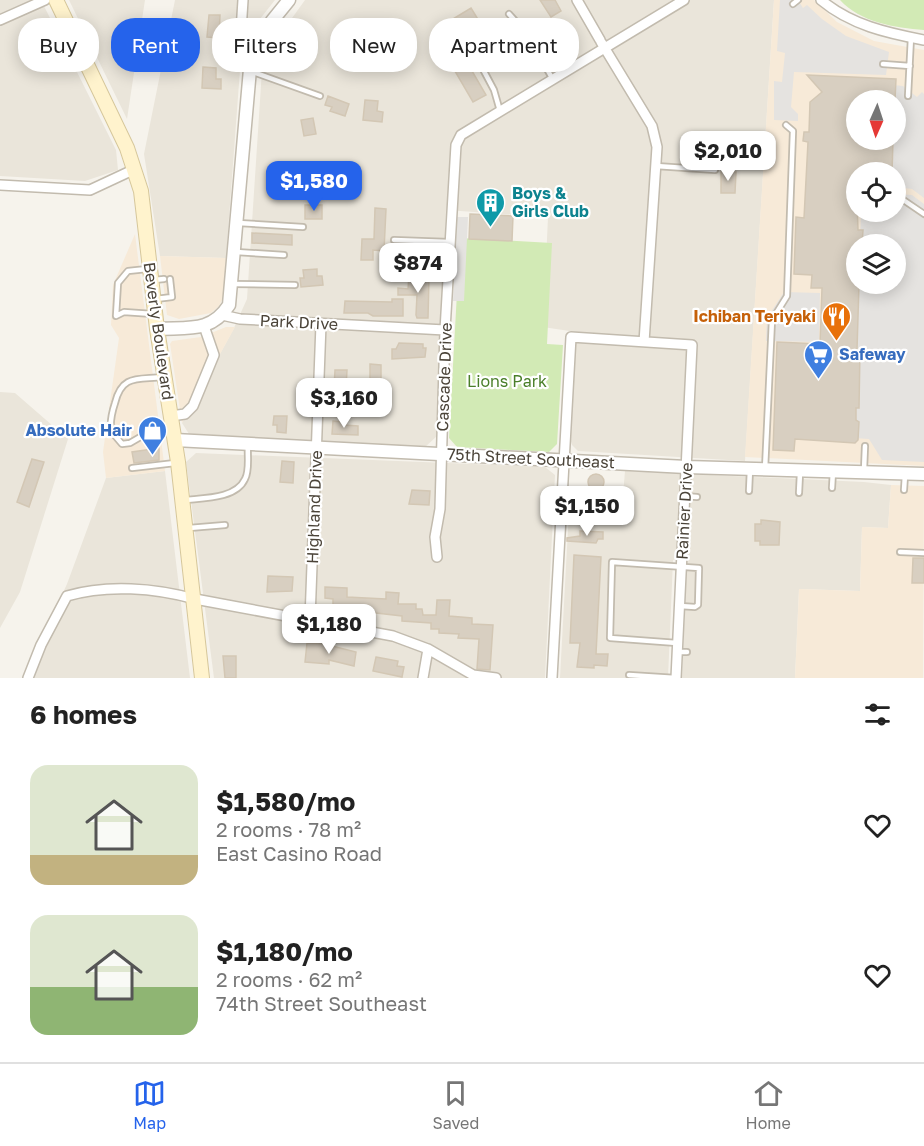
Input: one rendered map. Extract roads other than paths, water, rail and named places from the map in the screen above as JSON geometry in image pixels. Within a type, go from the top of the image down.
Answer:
[{"type":"main road","name":"Beverly Boulevard","points":[[56,0],[127,148],[141,191],[159,277],[153,299],[178,462],[202,678]]},
{"type":"street","points":[[0,20],[45,0]]},
{"type":"street","points":[[242,18],[243,0]]},
{"type":"street","points":[[274,18],[289,0]]},
{"type":"street","points":[[552,678],[571,337],[644,342],[657,147],[652,126],[577,0]]},
{"type":"street","name":"Cascade Drive","points":[[436,557],[435,537],[440,509],[449,242],[456,145],[461,135],[552,78],[602,43],[684,0]]},
{"type":"street","points":[[821,0],[835,12],[879,32],[924,40]]},
{"type":"street","points":[[156,322],[204,327],[216,321],[229,304],[236,252],[250,72]]},
{"type":"street","points":[[0,185],[90,190],[135,169]]},
{"type":"street","name":"Park Drive","points":[[222,315],[321,324],[445,330]]},
{"type":"street","name":"Highland Drive","points":[[310,619],[321,324]]},
{"type":"street","points":[[173,429],[193,406],[214,355],[204,327]]},
{"type":"street","name":"Rainier Drive","points":[[644,342],[692,345],[679,606],[680,649],[676,678]]},
{"type":"street","name":"75th Street Southeast","points":[[173,429],[248,444],[686,467],[924,474]]},
{"type":"street","points":[[28,678],[41,645],[67,596],[85,591],[110,589],[173,593],[393,636],[428,649],[473,675],[496,678]]},
{"type":"street","points":[[423,678],[428,649]]},
{"type":"lane","points":[[793,4],[798,0]]},
{"type":"lane","points":[[509,14],[527,34],[552,78]]},
{"type":"lane","points":[[908,96],[911,38]]},
{"type":"lane","points":[[883,64],[910,66]]},
{"type":"lane","points":[[253,72],[320,96]]},
{"type":"lane","points":[[485,72],[495,90],[501,111]]},
{"type":"lane","points":[[765,469],[772,320],[787,296],[793,131],[786,125]]},
{"type":"lane","points":[[656,166],[715,170]]},
{"type":"lane","points":[[906,202],[924,214]]},
{"type":"lane","points":[[238,223],[303,227]]},
{"type":"lane","points":[[394,240],[449,242]]},
{"type":"lane","points":[[236,252],[284,255]]},
{"type":"lane","points":[[156,322],[124,312],[116,316],[118,283],[128,272],[159,277]]},
{"type":"lane","points":[[233,284],[295,285]]},
{"type":"lane","points":[[165,377],[128,381],[123,384],[114,405],[111,431],[122,444],[142,436],[173,429]]},
{"type":"lane","points":[[182,500],[217,497],[238,486],[246,477],[248,444]]},
{"type":"lane","points":[[864,472],[865,446]]},
{"type":"lane","points":[[132,468],[178,462]]},
{"type":"lane","points":[[749,491],[750,469]]},
{"type":"lane","points":[[799,493],[800,470]]},
{"type":"lane","points":[[832,488],[833,471]]},
{"type":"lane","points":[[904,490],[905,473]]},
{"type":"lane","points":[[684,496],[697,497]]},
{"type":"lane","points":[[186,528],[225,525]]},
{"type":"lane","points":[[900,552],[924,554]]},
{"type":"lane","points":[[679,606],[697,607],[699,568],[612,562],[610,638],[680,649]]},
{"type":"lane","points":[[629,675],[676,678]]},
{"type":"place","name":"Boys & Girls Club","points":[[491,228]]},
{"type":"place","name":"Ichiban Teriyaki","points":[[837,342]]},
{"type":"place","name":"Safeway","points":[[818,380]]},
{"type":"place","name":"Absolute Hair","points":[[153,456]]},
{"type":"park label","name":"Lions Park","points":[[507,381]]}]
